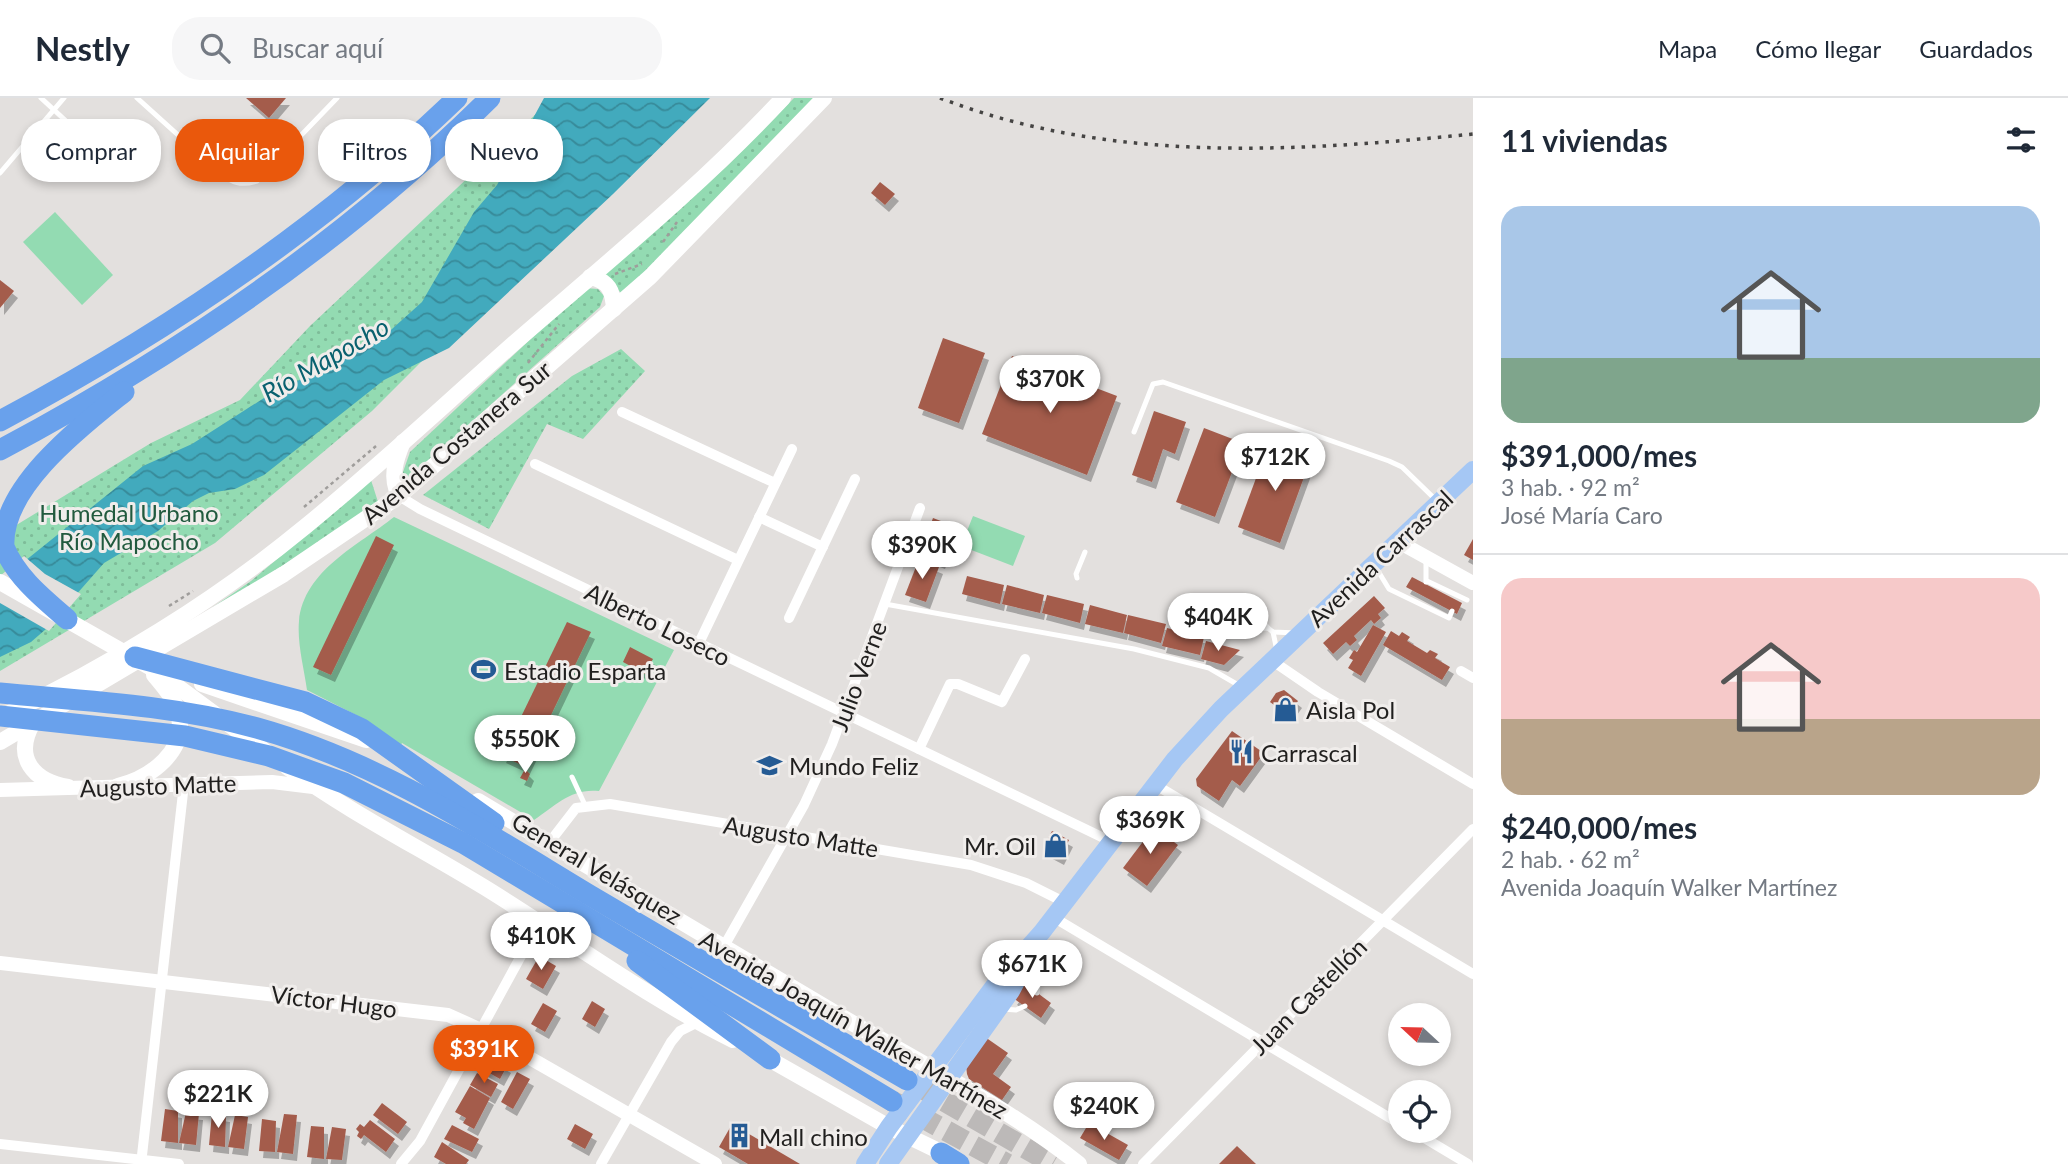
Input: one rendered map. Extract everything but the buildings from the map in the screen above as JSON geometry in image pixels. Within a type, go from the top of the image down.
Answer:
[{"type":"highway","points":[[0,421],[191,310],[254,266],[376,170],[457,98]]},
{"type":"highway","points":[[0,450],[182,344],[255,294],[386,193],[490,98]]},
{"type":"highway","points":[[67,619],[25,579],[4,547],[1,520],[11,491],[46,455],[182,344]]},
{"type":"highway","points":[[0,406],[105,362]]},
{"type":"highway","points":[[135,657],[157,668],[305,702],[362,729],[469,804],[576,886]]},
{"type":"highway","name":"General Velásquez","points":[[0,693],[149,708],[228,721],[315,747],[396,782],[906,1080]]},
{"type":"highway","name":"General Velásquez","points":[[0,717],[132,728],[214,741],[295,764],[386,803],[522,878],[892,1101]]},
{"type":"highway","points":[[522,878],[770,1059]]},
{"type":"main road","name":"Avenida Costanera Sur","points":[[0,742],[284,574],[399,496],[673,255],[824,98]]},
{"type":"main road","name":"Avenida Costanera Sur","points":[[0,717],[73,680],[162,628],[230,583],[306,526],[596,279],[779,103]]},
{"type":"main road","points":[[596,279],[611,291],[614,309]]},
{"type":"main road","points":[[399,496],[394,486],[394,466],[404,440]]},
{"type":"main road","name":"Avenida Carrascal","points":[[865,1164],[931,1069],[995,985],[1042,932],[1154,784],[1196,735],[1242,688],[1473,470]]},
{"type":"main road","points":[[0,582],[135,657]]},
{"type":"main road","points":[[118,786],[146,776],[162,765],[179,733],[175,705],[157,668]]},
{"type":"main road","points":[[157,668],[315,788],[698,1022],[770,1059],[889,1127],[965,1164]]},
{"type":"main road","name":"Avenida Joaquín Walker Martínez","points":[[157,668],[371,743],[438,776],[723,948],[1030,1128],[1079,1164]]},
{"type":"main road","points":[[33,723],[26,743],[30,768],[44,781],[68,787]]},
{"type":"main road","name":"Avenida Carrascal","points":[[888,1164],[999,1008],[1031,956],[1042,932]]},
{"type":"main road","points":[[1030,1128],[1091,1164]]},
{"type":"street","points":[[622,412],[775,483]]},
{"type":"street","points":[[699,643],[792,449]]},
{"type":"street","points":[[535,464],[738,561]]},
{"type":"street","points":[[789,618],[855,479]]},
{"type":"street","name":"Alberto Loseco","points":[[399,496],[419,509],[1110,841]]},
{"type":"street","name":"Julio Verne","points":[[723,948],[819,774],[845,713],[920,508]]},
{"type":"street","points":[[759,517],[822,547]]},
{"type":"street","points":[[1397,541],[1473,583]]},
{"type":"street","points":[[1275,657],[1318,692],[1473,784]]},
{"type":"street","points":[[919,749],[950,684],[958,684],[1002,702],[1026,659]]},
{"type":"street","points":[[1461,671],[1473,678]]},
{"type":"street","name":"Augusto Matte","points":[[0,790],[272,782],[315,788]]},
{"type":"street","points":[[141,1162],[184,784]]},
{"type":"street","points":[[1154,784],[1473,974]]},
{"type":"street","name":"Augusto Matte","points":[[585,805],[610,804],[971,865],[1026,883],[1058,910],[1262,1043],[1388,1117]]},
{"type":"street","points":[[549,843],[567,816],[585,805]]},
{"type":"street","name":"Juan Castellón","points":[[1143,1164],[1473,829]]},
{"type":"street","points":[[401,1164],[420,1141],[539,923]]},
{"type":"street","name":"Víctor Hugo","points":[[0,963],[442,1013],[481,1030],[715,1164]]},
{"type":"street","points":[[601,1164],[675,1036],[698,1022]]},
{"type":"street","points":[[1433,1143],[1468,1164]]},
{"type":"street","points":[[0,1144],[141,1162],[179,1164]]},
{"type":"lane","points":[[41,98],[65,119]]},
{"type":"lane","points":[[0,173],[64,98]]},
{"type":"lane","points":[[137,98],[230,181],[244,185],[257,181],[337,98]]},
{"type":"lane","points":[[1134,432],[1153,384],[1163,382],[1395,464],[1438,502]]},
{"type":"lane","points":[[1077,578],[1079,564],[1085,552]]},
{"type":"lane","points":[[1426,557],[1426,582],[1467,600]]},
{"type":"lane","points":[[1373,564],[1389,589],[1449,618],[1452,611]]},
{"type":"lane","points":[[1416,603],[1420,594]]},
{"type":"lane","points":[[885,604],[1145,652],[1217,670],[1242,688]]},
{"type":"lane","points":[[1256,614],[1271,630],[1275,657]]},
{"type":"lane","points":[[1247,630],[1299,634]]},
{"type":"lane","points":[[572,777],[585,805]]},
{"type":"lane","points":[[1031,956],[1040,971],[1041,988],[1037,993]]},
{"type":"lane","points":[[999,1008],[1016,1010],[1024,1006]]},
{"type":"path","points":[[659,247],[679,218]]},
{"type":"path","points":[[596,279],[647,260]]},
{"type":"path","points":[[523,368],[559,324]]},
{"type":"path","points":[[304,508],[360,459]]},
{"type":"path","points":[[162,611],[203,584]]},
{"type":"green space","name":"Humedal Urbano Río Mapocho","points":[[553,98],[545,119],[531,119]]},
{"type":"green space","points":[[794,98],[818,98],[623,295],[603,275],[727,166]]},
{"type":"green space","name":"Humedal Urbano Río Mapocho","points":[[463,182],[519,182],[465,318],[372,411],[215,543],[0,671],[0,535],[151,443],[240,400],[310,326]]},
{"type":"green space","points":[[55,212],[113,275],[82,305],[23,242]]},
{"type":"green space","points":[[585,288],[598,289],[604,296],[600,307],[403,483],[403,472],[410,452]]},
{"type":"green space","points":[[621,349],[645,371],[583,439],[547,424],[489,529],[423,495],[572,376]]},
{"type":"green space","points":[[371,480],[379,505],[168,638],[251,581]]},
{"type":"green space","points":[[973,516],[1025,536],[1013,566],[961,546]]},
{"type":"green space","name":"Estadio Esparta","points":[[394,517],[674,650],[599,791],[572,795],[534,820],[402,743],[400,747],[356,715],[307,690],[299,621],[303,603],[311,587],[335,560]]},
{"type":"water","points":[[544,98],[710,98],[613,194],[449,348],[384,380],[264,475],[235,489],[209,493],[193,501],[158,531],[104,563],[46,629],[31,642],[0,657],[0,581],[143,466],[192,444],[264,398],[382,338],[422,302],[474,212],[499,182],[563,182],[563,119],[533,119]]},
{"type":"pier","points":[[24,556],[45,574],[81,594],[49,631],[0,603],[0,576]]},
{"type":"tunnel","points":[[918,1086],[1053,1164]]},
{"type":"tunnel","points":[[892,1101],[1007,1164]]},
{"type":"railway","points":[[940,98],[1005,119],[1070,134],[1204,148],[1338,145],[1473,134]]},
{"type":"place","name":"Estadio Esparta","points":[[484,670]]},
{"type":"place","name":"Aisla Pol","points":[[1286,709]]},
{"type":"place","name":"Carrascal","points":[[1241,752]]},
{"type":"place","name":"Mundo Feliz","points":[[769,765]]},
{"type":"place","name":"Mr. Oil","points":[[1056,845]]},
{"type":"place","name":"Mall chino","points":[[739,1136]]},
{"type":"water label","name":"Río Mapocho","points":[[325,359]]}]
